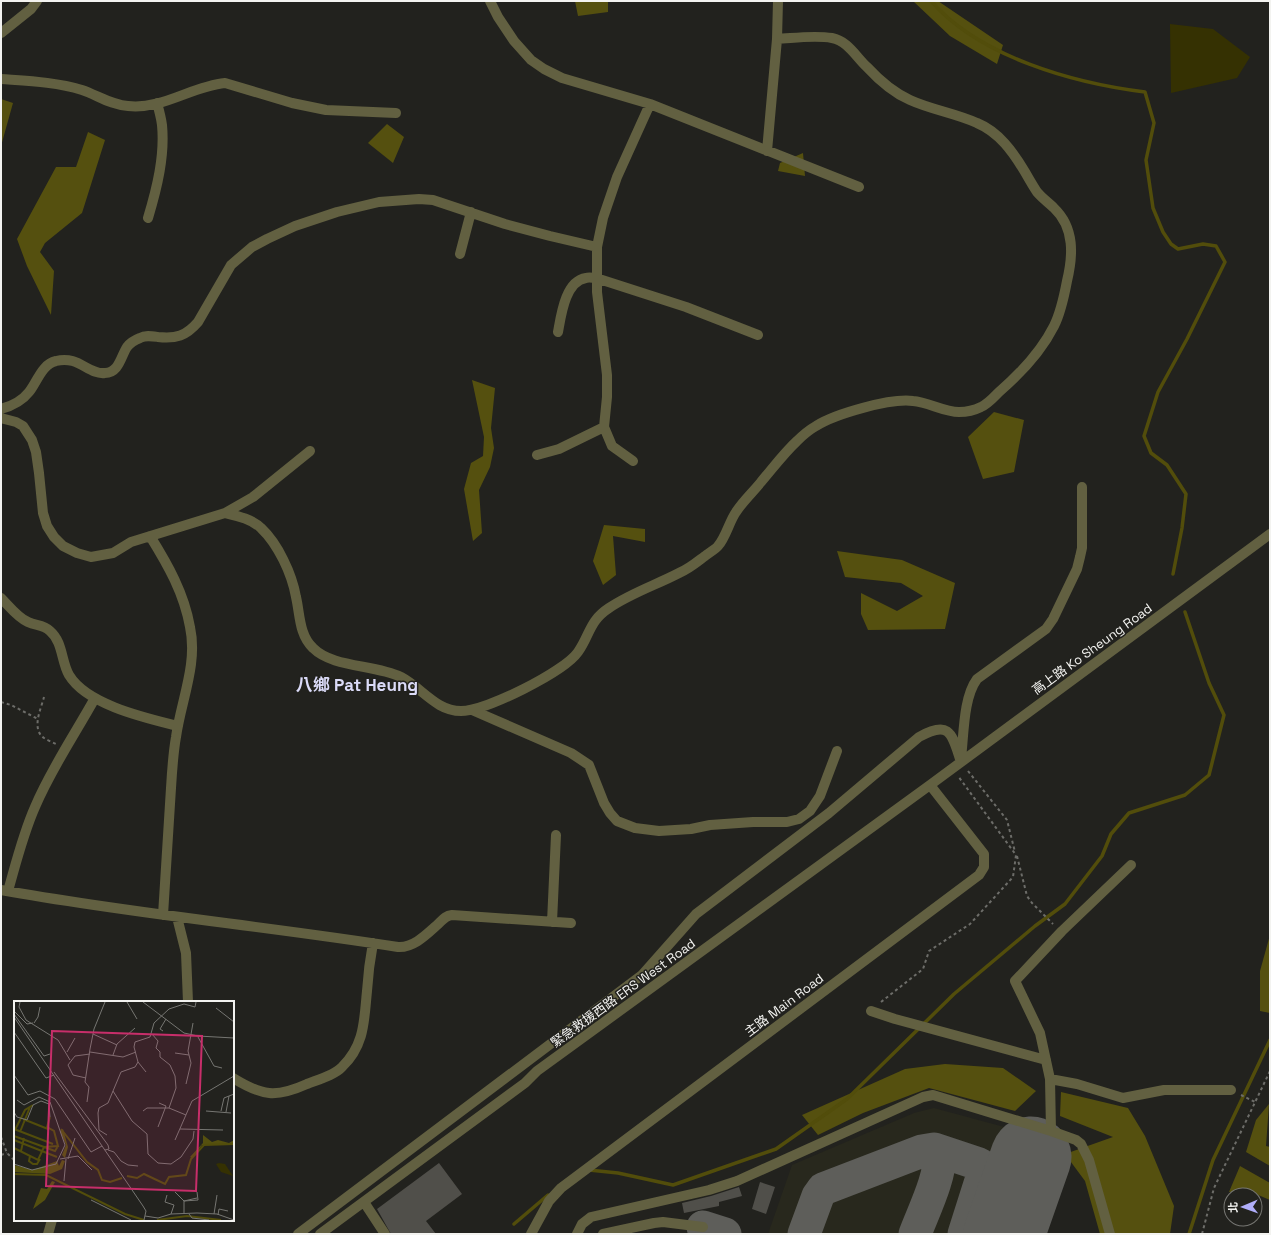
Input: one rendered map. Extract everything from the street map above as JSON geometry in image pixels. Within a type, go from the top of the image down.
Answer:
[{"type":"street","points":[[1,33],[31,9],[37,1]]},
{"type":"street","points":[[490,1],[498,17],[514,41],[531,60],[562,78],[650,104],[859,187]]},
{"type":"street","points":[[767,151],[777,39],[778,1]]},
{"type":"street","points":[[225,513],[250,521],[261,528],[270,540],[290,574],[301,624],[307,641],[316,652],[329,659],[391,673],[404,679],[444,707],[456,711],[472,710],[492,703],[548,677],[566,665],[578,651],[591,625],[603,612],[623,599],[684,572],[717,547],[736,511],[789,448],[817,425],[835,417],[888,402],[912,400],[961,412],[983,406],[1012,381],[1037,354],[1054,325],[1061,309],[1071,267],[1072,250],[1070,233],[1060,214],[1036,191],[1022,166],[1008,146],[995,133],[981,124],[909,100],[886,85],[867,68],[844,42],[834,38],[815,37],[777,39]]},
{"type":"street","points":[[1,78],[64,85],[84,90],[115,103],[128,106],[157,103],[214,84],[225,83],[292,103],[326,110],[396,113]]},
{"type":"street","points":[[148,218],[158,183],[162,143],[162,124],[157,103]]},
{"type":"street","points":[[633,460],[612,446],[604,427],[607,397],[607,375],[596,278],[597,247],[603,218],[617,177],[650,104]]},
{"type":"street","points":[[1,409],[10,407],[21,401],[29,393],[48,364],[55,361],[71,360],[80,363],[94,372],[100,374],[108,373],[113,371],[117,366],[129,345],[142,336],[149,335],[170,338],[179,337],[191,330],[198,322],[231,265],[252,247],[295,226],[337,212],[379,202],[419,199],[433,200],[505,224],[597,247]]},
{"type":"street","points":[[460,254],[471,212]]},
{"type":"street","points":[[558,332],[562,309],[572,287],[580,280],[586,278],[596,278],[686,307],[758,335]]},
{"type":"street","points":[[1,418],[16,422],[23,426],[32,440],[36,452],[43,513],[47,526],[54,537],[63,546],[76,553],[91,557],[113,553],[131,542],[225,513],[253,497],[310,452]]},
{"type":"street","points":[[537,455],[559,449],[604,427]]},
{"type":"street","points":[[961,762],[968,695],[972,686],[977,680],[1050,624],[1077,569],[1082,548],[1082,487]]},
{"type":"street","name":"高上路 Ko Sheung Road","points":[[930,785],[1270,534]]},
{"type":"street","points":[[150,536],[176,580],[184,602],[192,645],[187,687],[176,737],[163,915]]},
{"type":"street","points":[[1,598],[22,619],[29,623],[42,625],[51,631],[58,641],[65,667],[70,676],[75,682],[95,698],[146,718],[178,726]]},
{"type":"street","points":[[95,698],[47,781],[35,808],[4,891],[177,917],[334,937],[405,948],[415,943],[444,918],[452,915],[571,923]]},
{"type":"street","points":[[472,710],[571,753],[589,765],[604,803],[617,821],[634,828],[659,831],[691,829],[710,825],[753,822],[787,822],[799,819],[810,811],[820,796],[837,751]]},
{"type":"street","points":[[298,1234],[642,975],[696,914],[829,813],[919,737],[928,732],[940,729],[949,731],[961,762]]},
{"type":"street","name":"緊急救援西路 ERS West Road","points":[[320,1234],[525,1083],[537,1071],[930,785]]},
{"type":"street","name":"主路 Main Road","points":[[531,1234],[549,1201],[561,1188],[979,875],[984,867],[984,854],[930,785]]},
{"type":"street","points":[[552,922],[556,835]]},
{"type":"street","points":[[1051,1131],[1050,1079],[1040,1033],[1015,981],[1062,931],[1131,865]]},
{"type":"street","points":[[177,917],[186,953],[188,1001]]},
{"type":"street","points":[[234,1078],[261,1092],[276,1094],[298,1088],[342,1068],[356,1050],[362,1035],[373,943]]},
{"type":"street","points":[[871,1011],[895,1020],[1046,1060]]},
{"type":"street","points":[[1050,1079],[1077,1084],[1123,1098],[1164,1090],[1231,1090]]},
{"type":"street","points":[[577,1234],[582,1224],[591,1218],[708,1190],[754,1175],[928,1095],[940,1096],[1072,1137],[1081,1144],[1089,1160],[1110,1234]]},
{"type":"street","points":[[364,1202],[385,1234]]},
{"type":"street","points":[[48,1234],[52,1221]]},
{"type":"street","points":[[603,1234],[663,1222],[703,1227]]},
{"type":"path","points":[[44,697],[38,719],[40,734],[43,738],[66,749]]},
{"type":"path","points":[[1,702],[38,719]]},
{"type":"path","points":[[961,762],[1007,820],[1027,896],[1032,903],[1052,922]]},
{"type":"path","points":[[1202,1234],[1214,1188],[1270,1071]]},
{"type":"path","points":[[1250,1100],[1255,1102]]},
{"type":"path","points":[[1,1137],[7,1153],[14,1160]]},
{"type":"path","points":[[1,1156],[7,1153]]},
{"type":"shaded area","points":[[575,1],[608,1],[608,12],[578,16]]},
{"type":"shaded area","points":[[913,1],[938,1],[1003,45],[997,64],[950,36]]},
{"type":"shaded area","points":[[1170,24],[1213,29],[1250,57],[1237,78],[1171,93]]},
{"type":"shaded area","points":[[1,99],[13,103],[1,146]]},
{"type":"shaded area","points":[[387,124],[404,137],[393,163],[368,143]]},
{"type":"shaded area","points":[[88,132],[105,140],[82,213],[45,243],[40,252],[54,271],[51,315],[27,266],[17,239],[56,167],[76,167]]},
{"type":"shaded area","points":[[803,153],[805,176],[778,171],[780,163]]},
{"type":"shaded area","points":[[472,380],[495,388],[491,428],[494,448],[490,467],[479,490],[482,533],[473,541],[464,489],[471,463],[483,456],[484,437]]},
{"type":"shaded area","points":[[994,412],[1024,420],[1014,472],[983,479],[968,437]]},
{"type":"shaded area","points":[[604,525],[645,529],[645,542],[613,536],[616,575],[603,585],[593,561]]},
{"type":"shaded area","points":[[837,551],[902,560],[955,583],[945,629],[868,630],[861,614],[861,593],[897,611],[923,596],[901,583],[845,577]]},
{"type":"shaded area","points":[[1270,935],[1270,1013],[1260,1011],[1260,971]]},
{"type":"shaded area","points":[[945,1064],[1003,1068],[1036,1091],[1015,1111],[929,1088],[863,1113],[818,1135],[802,1115],[905,1069]]},
{"type":"shaded area","points":[[1061,1092],[1128,1108],[1145,1136],[1174,1206],[1170,1234],[1100,1234],[1085,1181],[1065,1154],[1113,1137],[1060,1116]]},
{"type":"shaded area","points":[[1269,1104],[1266,1146],[1270,1147],[1270,1166],[1246,1152],[1256,1120]]},
{"type":"shaded area","points":[[934,1108],[1008,1128],[971,1234],[768,1234],[792,1165],[914,1113]]},
{"type":"shaded area","points":[[1240,1166],[1270,1183],[1270,1200],[1263,1197],[1263,1187],[1231,1187]]},
{"type":"building","points":[[439,1163],[462,1194],[426,1221],[436,1234],[391,1234],[377,1209]]},
{"type":"building","points":[[760,1182],[775,1187],[766,1214],[752,1209]]},
{"type":"building","points":[[739,1187],[742,1196],[719,1202],[719,1206],[684,1213],[682,1203]]},
{"type":"waterway","points":[[931,1],[951,21],[975,38],[1001,52],[1029,64],[1088,82],[1145,92],[1154,123],[1146,160],[1153,208],[1163,232],[1171,244],[1178,249],[1203,244],[1216,246],[1225,262],[1187,339],[1158,392],[1144,436],[1151,453],[1167,465],[1186,494],[1182,528],[1173,574]]},
{"type":"waterway","points":[[589,1170],[618,1173],[673,1185],[776,1149],[847,1099],[954,994],[1035,926],[1065,904],[1102,856],[1111,834],[1129,813],[1185,795],[1209,775],[1224,715],[1209,683],[1185,612]]},
{"type":"waterway","points":[[1189,1234],[1213,1160],[1270,1040]]},
{"type":"waterway","points":[[514,1224],[548,1195]]},
{"type":"taxiway","points":[[804,1234],[818,1196],[823,1189],[922,1151],[934,1149],[940,1151],[938,1172],[915,1234]]},
{"type":"taxiway","points":[[940,1151],[979,1164],[984,1171],[964,1234]]},
{"type":"taxiway","points":[[703,1227],[725,1234]]},
{"type":"runway","points":[[1004,1234],[1031,1157]]},
{"type":"district","name":"八鄉 Pat Heung","points":[[357,685]]}]
